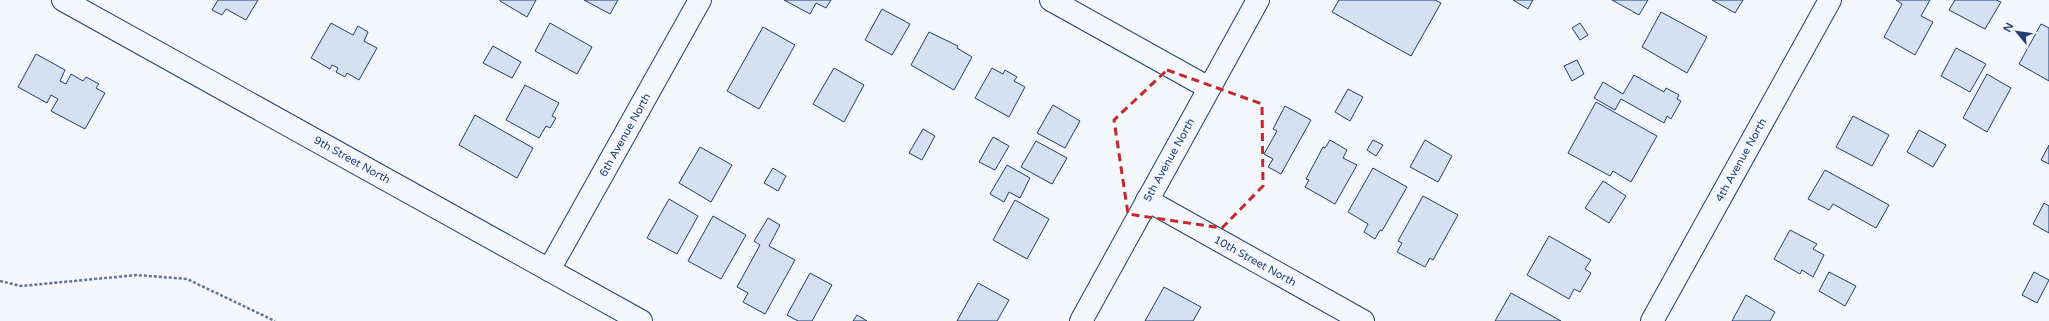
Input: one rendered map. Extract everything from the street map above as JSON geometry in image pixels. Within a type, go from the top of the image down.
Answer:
[{"type":"street","name":"9th Street North","points":[[63,0],[641,321]]},
{"type":"street","name":"6th Avenue North","points":[[549,270],[700,0]]},
{"type":"street","points":[[1052,0],[1209,88]]},
{"type":"street","name":"5th Avenue North","points":[[1081,321],[1258,0]]},
{"type":"street","name":"4th Avenue North","points":[[1652,321],[1830,0]]},
{"type":"street","name":"10th Street North","points":[[1147,200],[1363,321]]},
{"type":"path","points":[[0,281],[21,286],[137,275],[186,279],[275,321]]},
{"type":"highlighted area","points":[[1167,70],[1262,104],[1263,186],[1222,228],[1128,214],[1114,120]]},
{"type":"building","points":[[218,0],[258,0],[246,20],[226,9],[222,15],[212,10]]},
{"type":"building","points":[[500,0],[536,0],[527,17]]},
{"type":"building","points":[[584,0],[618,0],[610,14]]},
{"type":"building","points":[[784,0],[831,0],[826,8],[816,3],[810,14]]},
{"type":"building","points":[[1339,0],[1435,0],[1441,3],[1411,56],[1332,12]]},
{"type":"building","points":[[1513,0],[1533,0],[1528,9]]},
{"type":"building","points":[[1612,0],[1648,0],[1639,15]]},
{"type":"building","points":[[1712,0],[1743,0],[1735,13]]},
{"type":"building","points":[[1896,0],[1930,0],[1921,16],[1933,22],[1915,55],[1884,37],[1902,4]]},
{"type":"building","points":[[1955,0],[1996,0],[2001,2],[1985,29],[1949,10]]},
{"type":"building","points":[[882,9],[910,24],[892,55],[865,40]]},
{"type":"building","points":[[1661,12],[1707,37],[1687,73],[1642,47]]},
{"type":"building","points":[[331,23],[353,35],[358,26],[368,32],[364,41],[377,48],[359,80],[347,73],[345,77],[336,72],[338,68],[332,65],[330,69],[311,58]]},
{"type":"building","points":[[550,23],[592,47],[577,74],[535,51]]},
{"type":"building","points":[[1580,23],[1588,35],[1580,40],[1572,28]]},
{"type":"building","points":[[2041,24],[2049,28],[2049,81],[2019,64]]},
{"type":"building","points":[[763,27],[795,45],[759,109],[727,91]]},
{"type":"building","points":[[929,32],[958,46],[957,48],[972,57],[954,90],[911,65]]},
{"type":"building","points":[[493,46],[521,62],[512,78],[483,63]]},
{"type":"building","points":[[1956,48],[1986,64],[1970,92],[1941,76]]},
{"type":"building","points":[[36,54],[65,70],[60,81],[66,84],[71,74],[83,81],[86,77],[99,84],[96,88],[105,93],[85,129],[51,111],[58,99],[51,95],[47,103],[18,87]]},
{"type":"building","points":[[1577,60],[1584,74],[1572,81],[1564,66]]},
{"type":"building","points":[[834,68],[864,85],[844,122],[813,104]]},
{"type":"building","points":[[992,68],[1003,74],[1005,70],[1017,77],[1014,81],[1025,87],[1009,117],[975,98]]},
{"type":"building","points":[[1987,74],[2011,88],[1987,132],[1963,118]]},
{"type":"building","points":[[1634,75],[1664,92],[1666,88],[1679,95],[1677,99],[1681,101],[1671,119],[1667,116],[1664,123],[1621,99],[1615,110],[1594,98],[1603,82],[1623,94]]},
{"type":"building","points":[[525,85],[559,103],[552,116],[556,118],[550,128],[546,126],[539,138],[506,120]]},
{"type":"building","points":[[1348,89],[1363,97],[1350,121],[1335,112]]},
{"type":"building","points":[[1596,102],[1657,136],[1631,182],[1613,171],[1610,176],[1568,153]]},
{"type":"building","points":[[1053,105],[1080,121],[1065,148],[1037,133]]},
{"type":"building","points":[[1285,106],[1311,120],[1281,174],[1268,167],[1273,159],[1264,154],[1277,131],[1273,129]]},
{"type":"building","points":[[475,115],[533,148],[517,178],[459,145]]},
{"type":"building","points":[[1853,116],[1889,135],[1872,166],[1836,147]]},
{"type":"building","points":[[923,129],[935,136],[922,160],[909,153]]},
{"type":"building","points":[[1919,130],[1946,145],[1933,167],[1907,152]]},
{"type":"building","points":[[993,137],[1009,146],[995,170],[979,162]]},
{"type":"building","points":[[1330,140],[1347,150],[1343,158],[1357,165],[1335,204],[1305,187],[1309,180],[1306,179],[1323,147],[1325,148]]},
{"type":"building","points":[[1373,140],[1383,145],[1376,156],[1367,150]]},
{"type":"building","points":[[1425,140],[1452,156],[1438,182],[1410,167]]},
{"type":"building","points":[[1036,141],[1067,158],[1052,184],[1021,167]]},
{"type":"building","points":[[2049,145],[2049,164],[2041,160]]},
{"type":"building","points":[[700,147],[732,165],[711,202],[679,183]]},
{"type":"building","points":[[1007,165],[1030,178],[1020,198],[1009,192],[1004,202],[990,194]]},
{"type":"building","points":[[773,168],[786,176],[778,191],[764,183]]},
{"type":"building","points":[[1373,168],[1407,187],[1382,231],[1380,230],[1375,239],[1364,232],[1368,224],[1348,212]]},
{"type":"building","points":[[1825,170],[1889,205],[1876,228],[1833,204],[1829,210],[1808,199]]},
{"type":"building","points":[[1603,181],[1626,196],[1609,223],[1585,208]]},
{"type":"building","points":[[1423,196],[1458,215],[1433,260],[1430,258],[1425,267],[1397,252],[1402,243],[1398,241]]},
{"type":"building","points":[[669,199],[698,216],[677,254],[647,238]]},
{"type":"building","points":[[1015,200],[1049,219],[1027,259],[993,240]]},
{"type":"building","points":[[2044,203],[2049,206],[2049,233],[2033,224]]},
{"type":"building","points":[[713,216],[746,235],[721,279],[688,261]]},
{"type":"building","points":[[768,218],[780,225],[769,246],[795,260],[765,314],[743,302],[748,293],[737,287],[760,245],[754,241]]},
{"type":"building","points":[[1790,230],[1817,244],[1813,249],[1824,255],[1813,277],[1802,270],[1800,274],[1774,259]]},
{"type":"building","points":[[1549,236],[1591,260],[1585,269],[1591,273],[1580,292],[1574,289],[1569,299],[1527,275]]},
{"type":"building","points":[[1829,272],[1856,286],[1845,306],[1819,291]]},
{"type":"building","points":[[2034,272],[2049,280],[2037,303],[2022,295]]},
{"type":"building","points":[[810,273],[832,285],[812,321],[798,321],[787,315]]},
{"type":"building","points":[[978,283],[1009,300],[997,321],[957,321]]},
{"type":"building","points":[[1164,287],[1201,307],[1193,321],[1145,321]]},
{"type":"building","points":[[1511,293],[1561,321],[1495,321]]},
{"type":"building","points":[[1746,295],[1775,312],[1770,321],[1732,321]]},
{"type":"building","points":[[857,315],[867,321],[853,321]]}]
